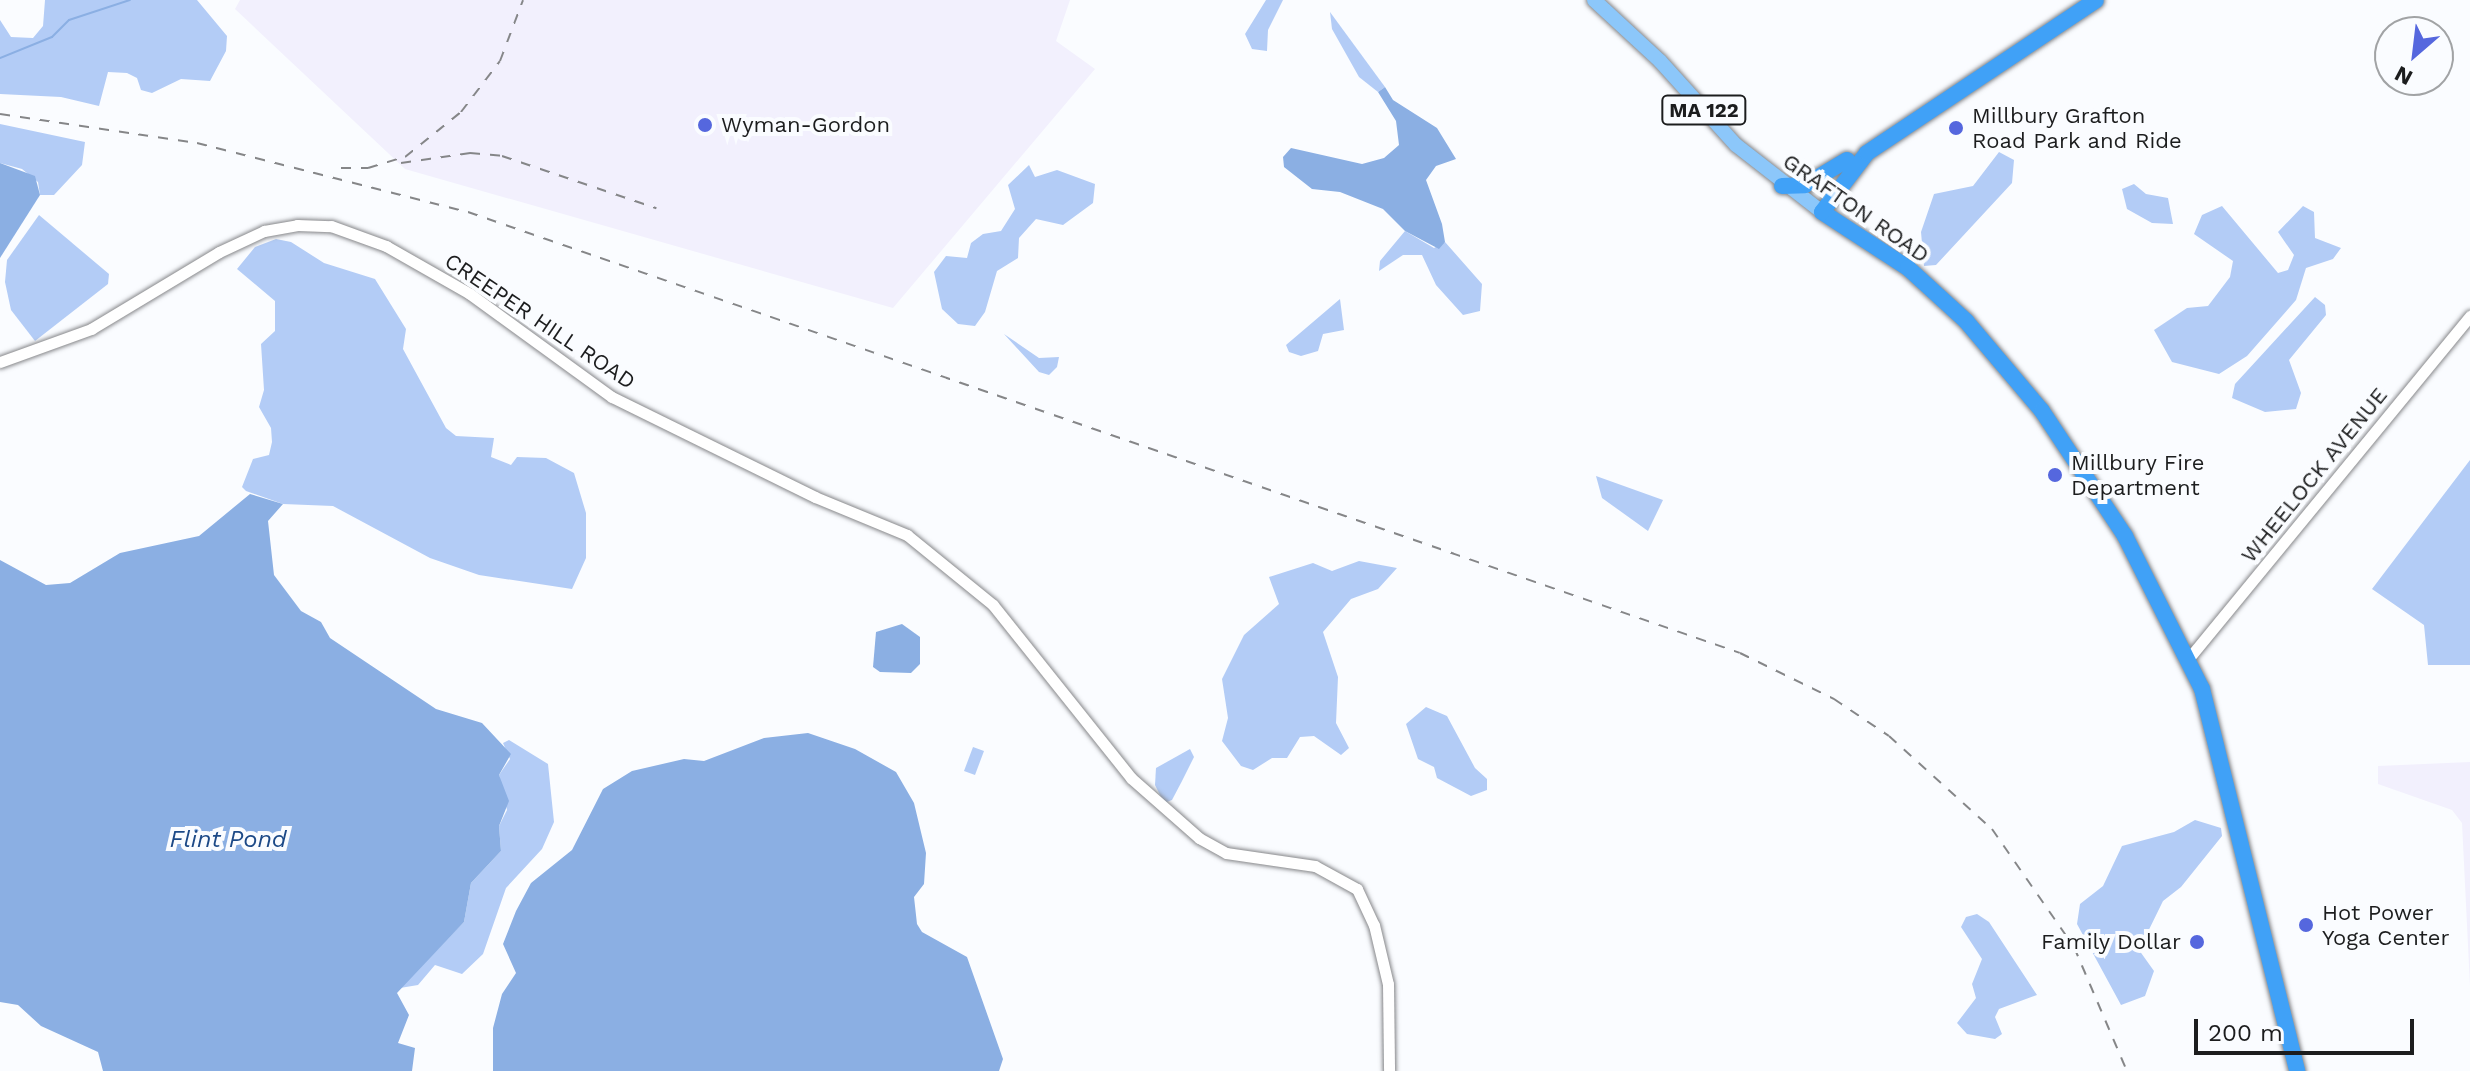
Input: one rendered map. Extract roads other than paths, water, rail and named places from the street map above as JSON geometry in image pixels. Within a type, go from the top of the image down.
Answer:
[{"type":"highway","points":[[1782,186],[1805,185],[1847,160],[2082,0]]},
{"type":"highway","points":[[1822,212],[1867,153],[2096,0]]},
{"type":"highway","points":[[1822,212],[1847,160]]},
{"type":"highway","name":"GRAFTON ROAD","points":[[1822,212],[1922,279],[2002,361],[2111,513],[2189,658],[2222,766],[2297,1071]]},
{"type":"main road","name":"GRAFTON ROAD","points":[[1594,0],[1782,186],[1822,212]]},
{"type":"street","name":"CREEPER HILL ROAD","points":[[0,362],[98,326],[257,234],[297,225],[347,230],[470,294],[612,397],[809,494],[907,535],[971,582],[1027,645],[1131,778],[1199,838],[1226,853],[1315,866],[1362,894],[1388,984],[1389,1071]]},
{"type":"street","name":"WHEELOCK AVENUE","points":[[2189,658],[2470,316]]},
{"type":"water","points":[[1385,87],[1393,100],[1437,128],[1456,159],[1436,166],[1426,180],[1442,224],[1445,242],[1439,249],[1405,231],[1383,209],[1340,192],[1312,189],[1284,167],[1283,157],[1291,148],[1362,164],[1384,158],[1399,145],[1396,121],[1378,92]]},
{"type":"water","points":[[0,163],[35,176],[40,195],[0,258]]},
{"type":"water","name":"Flint Pond","points":[[250,494],[283,504],[268,521],[274,575],[301,611],[321,622],[330,638],[436,709],[482,723],[511,754],[499,775],[509,801],[499,826],[501,851],[471,883],[464,922],[397,993],[409,1015],[398,1043],[415,1048],[412,1071],[103,1071],[98,1052],[41,1026],[18,1005],[0,1002],[0,560],[46,585],[70,583],[120,553],[199,536]]},
{"type":"water","points":[[902,624],[920,637],[920,664],[911,673],[880,672],[873,667],[876,632]]},
{"type":"water","points":[[808,733],[855,749],[896,772],[914,803],[926,853],[924,884],[914,897],[917,924],[922,932],[967,957],[1003,1059],[999,1071],[493,1071],[493,1028],[502,994],[516,973],[503,944],[531,883],[572,850],[603,789],[632,771],[684,759],[704,761],[764,738]]},
{"type":"waterway","points":[[0,58],[52,37],[69,20],[130,0]]},
{"type":"railway","points":[[341,168],[368,168],[405,157],[461,112],[500,61],[523,0]]},
{"type":"railway","points":[[0,114],[197,143],[468,212],[1740,653],[1834,699],[1889,736],[1992,829],[2074,947],[2127,1071]]},
{"type":"railway","points":[[401,163],[470,153],[502,156],[656,208]]},
{"type":"place","name":"Wyman-Gordon","points":[[705,125]]},
{"type":"place","name":"Millbury Grafton Road Park and Ride","points":[[1956,128]]},
{"type":"place","name":"Millbury Fire Department","points":[[2055,475]]},
{"type":"place","name":"Hot Power Yoga Center","points":[[2306,925]]},
{"type":"place","name":"Family Dollar","points":[[2197,942]]}]
